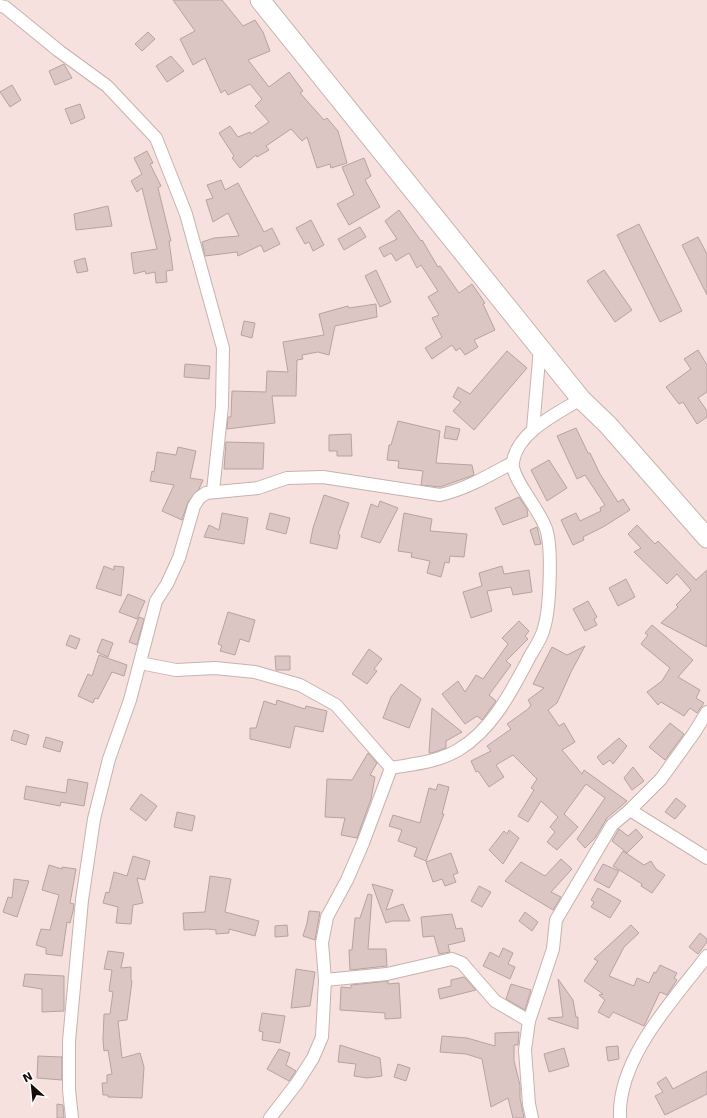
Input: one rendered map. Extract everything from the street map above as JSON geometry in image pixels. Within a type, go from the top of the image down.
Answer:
[{"type":"highway","points":[[260,0],[581,399],[608,425],[707,538]]},
{"type":"street","points":[[0,6],[6,7],[59,51],[108,86],[156,138],[186,214],[223,348],[222,406],[213,491]]},
{"type":"street","points":[[533,429],[540,348]]},
{"type":"street","points":[[391,768],[440,758],[458,750],[477,736],[494,717],[519,677],[544,630],[548,614],[549,548],[547,532],[541,517],[515,474],[512,463],[518,447],[533,429],[581,399]]},
{"type":"street","points":[[72,1118],[69,1090],[69,1041],[82,900],[92,834],[109,760],[130,700],[156,601],[167,584],[179,558],[194,506],[199,498],[206,492],[253,489],[287,478],[323,477],[440,495],[473,485],[512,463]]},
{"type":"street","points":[[140,663],[176,670],[215,668],[255,672],[300,685],[336,706],[391,768]]},
{"type":"street","points":[[532,1118],[529,1104],[525,1050],[529,1021],[554,949],[556,920],[612,824],[630,810],[661,779],[707,712]]},
{"type":"street","points":[[270,1118],[297,1084],[313,1058],[322,1037],[325,980],[322,943],[327,917],[347,880],[363,843],[391,768]]},
{"type":"street","points":[[630,810],[707,858]]},
{"type":"street","points":[[620,1118],[626,1076],[646,1037],[707,956]]},
{"type":"street","points":[[325,980],[387,974],[452,959],[462,962],[495,1001],[529,1021]]},
{"type":"building","points":[[173,0],[222,0],[243,26],[255,20],[263,32],[270,51],[248,60],[269,87],[289,72],[303,91],[300,93],[324,120],[327,118],[338,131],[347,163],[331,168],[330,164],[317,168],[307,137],[302,141],[291,129],[266,146],[269,150],[257,157],[256,155],[240,168],[232,158],[234,156],[219,133],[230,126],[238,137],[250,132],[251,134],[269,122],[255,106],[262,99],[250,84],[228,95],[225,90],[221,93],[205,58],[193,65],[180,39],[195,31]]},
{"type":"building","points":[[148,32],[155,39],[142,51],[135,44]]},
{"type":"building","points":[[171,56],[184,71],[167,82],[156,66]]},
{"type":"building","points":[[64,64],[72,78],[55,85],[49,71]]},
{"type":"building","points":[[12,85],[21,100],[10,107],[0,92]]},
{"type":"building","points":[[80,104],[85,118],[71,124],[65,109]]},
{"type":"building","points":[[147,151],[153,163],[150,164],[161,186],[158,188],[171,241],[169,241],[173,270],[166,271],[167,282],[156,283],[155,272],[146,274],[145,271],[134,274],[131,253],[157,249],[142,188],[137,192],[131,181],[142,174],[134,158]]},
{"type":"building","points":[[364,158],[371,176],[365,180],[380,207],[349,225],[337,204],[354,195],[342,167]]},
{"type":"building","points":[[221,180],[225,190],[238,183],[264,232],[272,228],[280,244],[264,252],[261,245],[238,256],[237,252],[205,256],[202,242],[214,238],[239,236],[228,213],[213,222],[206,200],[213,198],[207,185]]},
{"type":"building","points":[[108,206],[112,226],[76,230],[74,214]]},
{"type":"building","points":[[399,210],[421,241],[422,240],[438,267],[440,266],[459,293],[472,284],[485,303],[483,304],[495,330],[474,340],[478,347],[465,355],[460,348],[456,351],[452,345],[432,359],[425,348],[442,337],[432,318],[439,315],[428,297],[438,291],[421,265],[417,268],[409,253],[396,261],[391,253],[384,257],[379,248],[397,239],[385,221]]},
{"type":"building","points":[[311,220],[324,245],[313,251],[309,242],[305,244],[296,228]]},
{"type":"building","points":[[639,224],[682,311],[660,322],[617,235]]},
{"type":"building","points":[[360,227],[366,237],[344,250],[338,239]]},
{"type":"building","points":[[698,237],[707,254],[707,295],[682,245]]},
{"type":"building","points":[[85,258],[88,271],[77,273],[74,261]]},
{"type":"building","points":[[376,270],[391,302],[380,307],[365,276]]},
{"type":"building","points":[[604,270],[632,310],[615,322],[587,281]]},
{"type":"building","points":[[376,304],[377,317],[335,326],[329,355],[318,352],[302,355],[303,359],[297,360],[296,396],[272,396],[275,423],[227,429],[228,417],[231,417],[232,391],[266,392],[267,371],[288,372],[283,342],[324,335],[319,314],[348,306],[349,308]]},
{"type":"building","points":[[244,321],[255,323],[252,338],[241,335]]},
{"type":"building","points":[[698,350],[707,365],[707,392],[698,398],[707,411],[707,417],[697,424],[683,402],[679,404],[666,387],[691,369],[684,359]]},
{"type":"building","points":[[507,351],[527,368],[474,430],[453,411],[461,402],[453,397],[458,387],[470,394]]},
{"type":"building","points":[[185,364],[210,366],[209,379],[184,377]]},
{"type":"building","points":[[398,421],[440,431],[436,463],[472,465],[474,475],[440,487],[421,485],[423,471],[398,468],[399,461],[387,460],[389,445],[391,445]]},
{"type":"building","points":[[446,426],[460,429],[457,440],[444,438]]},
{"type":"building","points":[[576,428],[588,453],[590,453],[600,474],[618,502],[623,499],[630,510],[603,527],[583,537],[584,540],[573,545],[561,520],[576,513],[580,521],[601,511],[600,508],[605,505],[585,475],[577,479],[557,436]]},
{"type":"building","points":[[351,434],[352,456],[337,456],[337,451],[329,451],[329,435]]},
{"type":"building","points":[[226,442],[264,443],[263,469],[224,469]]},
{"type":"building","points":[[178,447],[196,451],[190,478],[203,480],[199,489],[188,502],[182,520],[162,511],[174,485],[150,481],[152,471],[154,472],[157,452],[176,455]]},
{"type":"building","points":[[549,460],[567,488],[547,501],[531,470]]},
{"type":"building","points":[[324,495],[349,503],[338,534],[340,535],[337,549],[310,543],[313,528]]},
{"type":"building","points":[[519,497],[527,509],[528,516],[503,525],[495,508]]},
{"type":"building","points":[[380,501],[398,508],[380,543],[361,537],[371,504],[378,507]]},
{"type":"building","points":[[222,513],[248,518],[244,544],[204,537],[209,525],[219,530]]},
{"type":"building","points":[[270,513],[290,518],[286,534],[266,529]]},
{"type":"building","points":[[404,513],[432,519],[430,531],[467,534],[464,557],[450,556],[449,563],[445,562],[441,577],[427,573],[430,561],[411,557],[412,553],[398,551]]},
{"type":"building","points":[[637,525],[655,544],[658,541],[696,580],[707,570],[707,647],[661,623],[678,607],[676,605],[691,590],[677,574],[667,584],[634,552],[641,548],[628,534]]},
{"type":"building","points":[[537,527],[541,544],[535,545],[530,530]]},
{"type":"building","points":[[104,566],[114,570],[114,566],[124,567],[121,596],[96,588]]},
{"type":"building","points":[[502,566],[504,574],[529,570],[532,592],[513,595],[511,587],[487,591],[492,611],[471,618],[463,592],[482,586],[479,573]]},
{"type":"building","points":[[626,579],[635,597],[618,606],[609,588]]},
{"type":"building","points":[[128,594],[145,601],[137,619],[119,612]]},
{"type":"building","points":[[588,601],[597,617],[594,619],[597,625],[585,631],[573,609]]},
{"type":"building","points":[[228,612],[255,620],[249,642],[240,639],[235,655],[220,651],[222,646],[218,644]]},
{"type":"building","points":[[139,617],[144,619],[137,645],[129,642]]},
{"type":"building","points":[[519,621],[529,631],[525,636],[528,639],[506,661],[511,665],[489,695],[496,701],[482,720],[477,716],[465,724],[442,694],[458,681],[465,692],[476,675],[483,679],[508,644],[502,638]]},
{"type":"building","points":[[652,625],[693,660],[678,677],[700,690],[696,698],[704,703],[697,713],[690,708],[684,716],[661,702],[658,705],[647,692],[662,681],[670,668],[641,644],[648,635],[645,633]]},
{"type":"building","points":[[70,635],[80,639],[76,649],[66,645]]},
{"type":"building","points":[[102,639],[113,643],[108,657],[97,652]]},
{"type":"building","points":[[585,646],[557,703],[548,710],[559,726],[564,723],[575,742],[562,750],[582,774],[584,770],[627,801],[607,818],[595,838],[585,848],[577,839],[605,798],[586,784],[564,814],[578,827],[557,850],[547,842],[555,832],[550,827],[558,817],[541,801],[528,822],[518,816],[534,790],[531,788],[537,779],[513,755],[496,765],[504,777],[489,787],[478,771],[476,772],[471,761],[491,751],[487,746],[511,729],[507,724],[528,709],[531,705],[528,700],[544,688],[533,684],[552,647],[567,655]]},
{"type":"building","points":[[369,649],[382,659],[374,669],[377,671],[367,684],[352,674]]},
{"type":"building","points":[[99,655],[127,665],[124,676],[112,672],[98,699],[95,698],[93,703],[78,696],[88,674],[92,676]]},
{"type":"building","points":[[275,656],[290,656],[290,670],[276,670]]},
{"type":"building","points":[[401,684],[421,699],[409,728],[383,718],[391,697]]},
{"type":"building","points":[[277,700],[305,709],[306,706],[327,711],[323,732],[295,726],[290,748],[250,739],[250,728],[256,728],[264,701],[276,705]]},
{"type":"building","points":[[432,708],[462,732],[446,741],[446,748],[429,753]]},
{"type":"building","points":[[670,723],[684,734],[665,760],[649,747]]},
{"type":"building","points":[[14,730],[29,735],[26,745],[11,740]]},
{"type":"building","points":[[46,737],[63,742],[60,752],[43,747]]},
{"type":"building","points":[[619,738],[627,746],[613,764],[610,760],[603,765],[597,757]]},
{"type":"building","points":[[368,753],[377,763],[370,775],[375,777],[371,799],[357,838],[341,835],[345,818],[325,817],[327,779],[352,780]]},
{"type":"building","points":[[633,767],[644,781],[632,790],[624,778]]},
{"type":"building","points":[[68,779],[88,783],[84,806],[61,802],[60,806],[24,799],[26,786],[66,793]]},
{"type":"building","points":[[438,784],[449,787],[442,814],[444,814],[426,861],[414,856],[417,848],[398,841],[402,830],[389,826],[393,815],[420,823],[429,788],[436,790]]},
{"type":"building","points":[[141,794],[157,806],[146,821],[130,809]]},
{"type":"building","points":[[676,798],[686,806],[675,819],[665,812]]},
{"type":"building","points":[[177,812],[195,816],[192,831],[174,827]]},
{"type":"building","points":[[619,829],[628,836],[636,829],[643,837],[627,853],[612,841]]},
{"type":"building","points":[[509,830],[519,838],[503,864],[489,850],[504,831],[507,834]]},
{"type":"building","points":[[623,851],[644,865],[651,861],[656,869],[665,875],[652,893],[641,886],[642,884],[613,866]]},
{"type":"building","points":[[451,853],[458,873],[453,875],[456,882],[445,886],[442,879],[433,882],[426,862]]},
{"type":"building","points":[[133,856],[150,861],[145,880],[137,878],[143,903],[133,905],[131,924],[116,923],[118,907],[103,903],[106,892],[109,893],[114,872],[127,876]]},
{"type":"building","points":[[561,859],[572,869],[551,892],[561,897],[553,910],[505,881],[521,862],[545,876]]},
{"type":"building","points":[[603,864],[619,871],[609,888],[594,880]]},
{"type":"building","points":[[49,865],[62,869],[62,867],[76,869],[70,903],[74,904],[73,911],[70,923],[67,922],[62,956],[46,954],[46,948],[36,945],[41,929],[50,930],[59,895],[42,890]]},
{"type":"building","points":[[210,876],[231,879],[225,912],[259,921],[255,936],[229,929],[229,933],[216,934],[216,930],[208,929],[184,930],[183,913],[205,912]]},
{"type":"building","points":[[14,879],[29,881],[17,917],[3,912],[8,897],[12,898]]},
{"type":"building","points":[[372,884],[393,890],[386,910],[403,904],[410,921],[392,921],[386,923]]},
{"type":"building","points":[[479,886],[491,892],[482,907],[471,901]]},
{"type":"building","points":[[598,888],[621,901],[610,918],[591,907],[594,902],[591,900]]},
{"type":"building","points":[[368,894],[372,895],[368,949],[386,949],[387,966],[350,970],[349,950],[352,950],[355,918],[360,918]]},
{"type":"building","points":[[309,911],[320,912],[315,940],[303,936]]},
{"type":"building","points":[[525,912],[538,922],[532,931],[519,921]]},
{"type":"building","points":[[452,914],[456,929],[462,928],[465,941],[448,945],[450,952],[439,954],[434,936],[423,937],[421,917]]},
{"type":"building","points":[[287,925],[288,936],[275,937],[275,926]]},
{"type":"building","points":[[631,925],[639,933],[624,947],[609,976],[634,986],[637,978],[649,983],[654,972],[656,973],[660,965],[677,973],[674,978],[677,980],[667,995],[660,992],[644,1026],[613,1012],[609,1018],[598,1012],[605,1000],[599,995],[603,994],[584,981],[598,961],[594,959]]},
{"type":"building","points":[[700,933],[707,939],[707,942],[698,954],[689,947]]},
{"type":"building","points":[[503,948],[513,953],[508,964],[515,967],[510,979],[483,966],[490,952],[499,957]]},
{"type":"building","points":[[108,951],[124,953],[121,968],[131,967],[132,981],[127,1020],[118,1021],[122,1058],[140,1053],[144,1067],[142,1098],[108,1097],[108,1095],[103,1095],[102,1083],[107,1083],[107,1075],[112,1074],[108,1050],[104,1051],[103,1040],[104,1014],[110,1014],[113,992],[109,991],[112,970],[104,969]]},
{"type":"building","points":[[296,969],[315,972],[310,1006],[291,1008]]},
{"type":"building","points":[[25,974],[64,976],[64,1011],[42,1012],[42,989],[23,986]]},
{"type":"building","points":[[464,977],[476,990],[440,999],[438,989],[451,986],[451,980]]},
{"type":"building","points":[[558,979],[573,1000],[576,1017],[578,1017],[578,1029],[548,1019],[563,1017]]},
{"type":"building","points":[[388,981],[388,984],[399,983],[401,1018],[385,1019],[385,1013],[340,1010],[341,987],[351,988],[351,985]]},
{"type":"building","points":[[511,984],[531,990],[525,1010],[506,999]]},
{"type":"building","points":[[262,1013],[285,1016],[280,1043],[262,1040],[263,1032],[259,1031]]},
{"type":"building","points":[[519,1032],[518,1045],[514,1045],[514,1061],[520,1085],[520,1098],[524,1118],[513,1118],[508,1098],[491,1107],[482,1059],[466,1054],[440,1052],[442,1036],[467,1038],[495,1046],[495,1033]]},
{"type":"building","points":[[340,1045],[380,1058],[382,1076],[367,1078],[354,1076],[356,1064],[338,1062]]},
{"type":"building","points":[[618,1046],[619,1059],[608,1061],[606,1047]]},
{"type":"building","points":[[564,1048],[569,1066],[549,1072],[544,1054]]},
{"type":"building","points":[[279,1049],[290,1053],[286,1065],[296,1071],[289,1081],[267,1069]]},
{"type":"building","points":[[38,1056],[62,1057],[62,1080],[37,1078]]},
{"type":"building","points":[[398,1064],[410,1068],[406,1081],[394,1077]]},
{"type":"building","points":[[707,1071],[707,1094],[665,1115],[655,1096],[663,1092],[657,1083],[666,1077],[673,1089]]},
{"type":"building","points":[[57,1104],[63,1105],[64,1118],[57,1118]]}]
